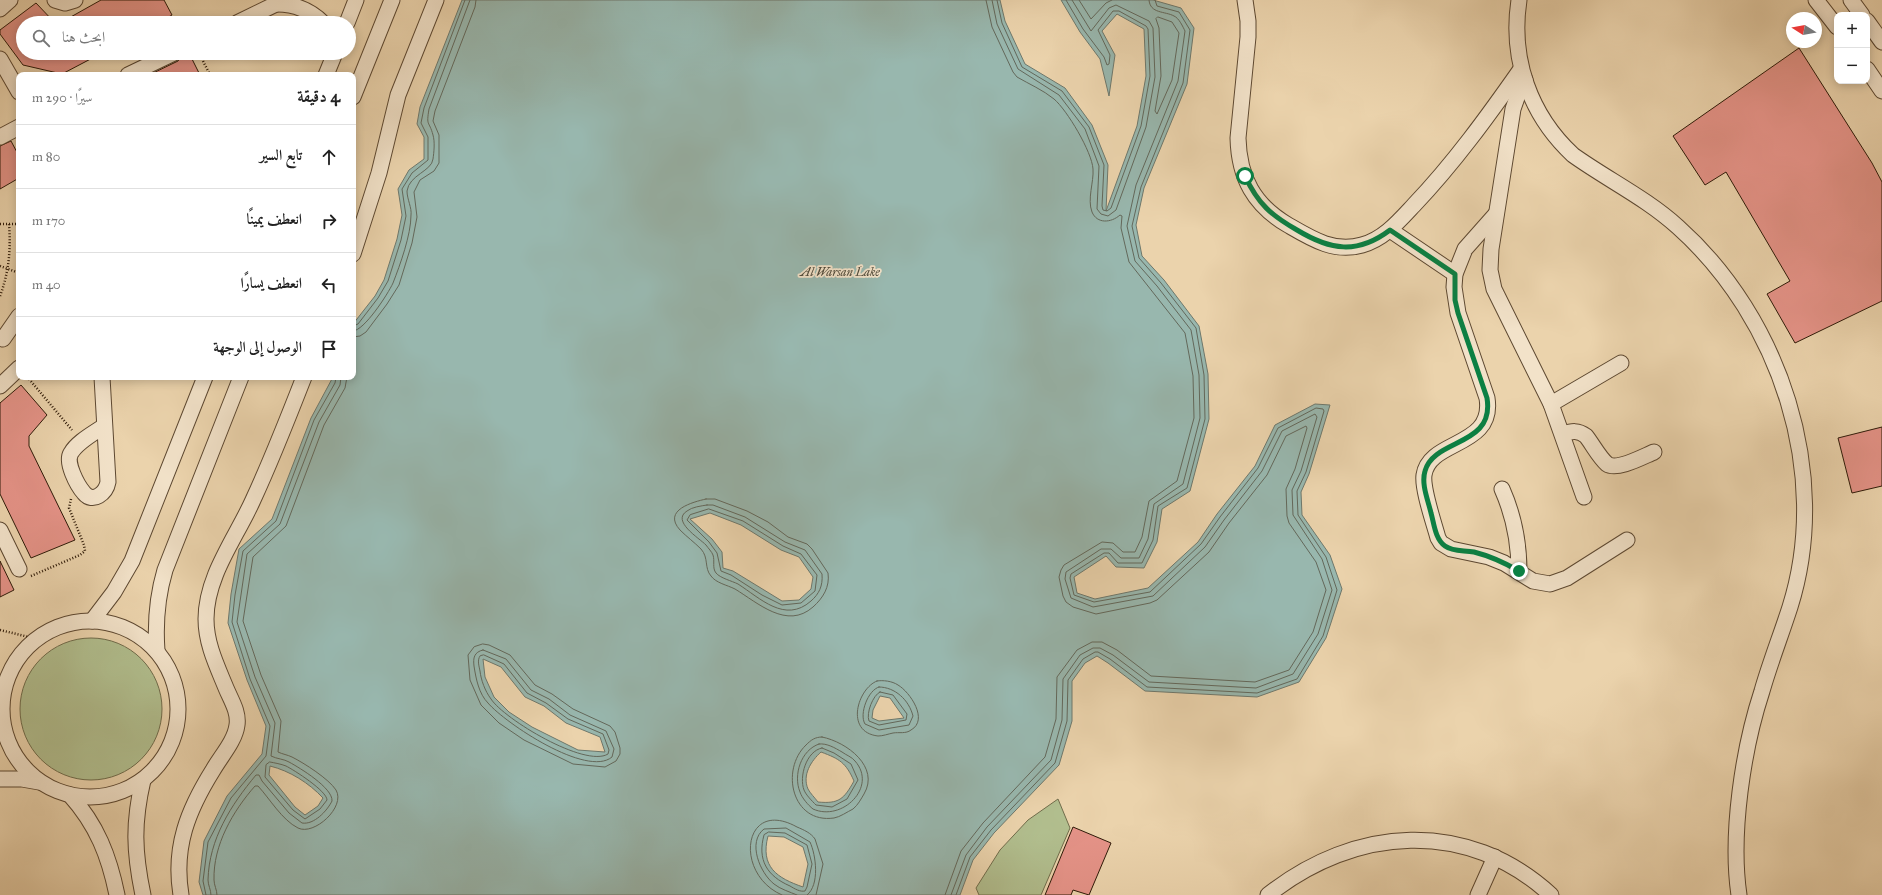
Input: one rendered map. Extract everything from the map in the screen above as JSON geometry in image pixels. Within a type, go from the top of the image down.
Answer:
[{"type":"street","points":[[0,9],[10,0]]},
{"type":"street","points":[[55,0],[65,3],[75,0]]},
{"type":"street","points":[[350,16],[356,0]]},
{"type":"street","points":[[356,90],[392,0]]},
{"type":"street","points":[[356,245],[373,192],[398,95],[436,0]]},
{"type":"street","points":[[1244,0],[1248,21],[1248,38],[1239,151],[1245,176],[1257,200],[1266,210],[1312,239],[1331,246],[1347,247],[1362,245],[1381,237],[1390,230],[1422,197],[1523,74]]},
{"type":"street","points":[[1519,0],[1516,37],[1523,74],[1535,106],[1543,120],[1562,144],[1586,164],[1635,194],[1657,210],[1678,227],[1715,265],[1746,308],[1759,331],[1771,355],[1788,407],[1801,466],[1804,503],[1800,563],[1792,599],[1761,692],[1751,731],[1739,810],[1737,850],[1739,895]]},
{"type":"street","points":[[1816,0],[1834,23]]},
{"type":"street","points":[[1851,0],[1860,12]]},
{"type":"street","points":[[245,16],[256,6],[281,2],[298,6],[316,16]]},
{"type":"street","points":[[1870,25],[1882,42]]},
{"type":"street","points":[[0,59],[16,87]]},
{"type":"street","points":[[134,72],[159,60]]},
{"type":"street","points":[[327,72],[332,60]]},
{"type":"street","points":[[1870,73],[1882,91]]},
{"type":"street","points":[[1523,74],[1520,89],[1513,109],[1496,214],[1490,259],[1491,280],[1551,404],[1563,434],[1584,497]]},
{"type":"street","points":[[0,137],[16,129]]},
{"type":"street","points":[[1496,214],[1465,249],[1455,274],[1455,300],[1458,313],[1487,398],[1488,410],[1484,423],[1475,433],[1432,459],[1425,470],[1424,483],[1436,532],[1441,543],[1451,549],[1489,557],[1519,571],[1533,581],[1541,584],[1559,582],[1627,540]]},
{"type":"street","points":[[1390,230],[1455,274]]},
{"type":"street","points":[[3,339],[16,320]]},
{"type":"street","points":[[1551,404],[1621,363]]},
{"type":"street","points":[[0,386],[16,371]]},
{"type":"street","points":[[100,380],[104,426],[107,487],[105,491],[97,496],[87,496],[83,492],[68,462],[71,452],[104,426]]},
{"type":"street","points":[[92,621],[114,592],[132,561],[204,380]]},
{"type":"street","points":[[157,651],[157,602],[165,570],[240,380]]},
{"type":"street","points":[[181,895],[178,868],[179,854],[185,827],[212,771],[232,740],[237,725],[236,710],[209,644],[206,620],[209,595],[217,572],[265,474],[303,380]]},
{"type":"street","points":[[1563,434],[1572,431],[1582,433],[1605,461],[1612,466],[1621,466],[1654,452]]},
{"type":"street","points":[[1502,489],[1508,502],[1516,529],[1519,571]]},
{"type":"street","points":[[0,530],[19,569]]},
{"type":"street","points":[[92,621],[110,623],[128,629],[157,651],[168,666],[174,683],[178,700],[178,719],[174,736],[167,753],[156,768],[143,780],[126,790],[108,796],[89,798],[70,795],[54,790],[39,782],[16,758],[4,727],[2,698],[8,678],[15,664],[25,650],[37,639],[63,625],[92,621]]},
{"type":"street","points":[[0,779],[22,779],[39,782]]},
{"type":"street","points":[[143,780],[138,802],[135,845],[143,895]]},
{"type":"street","points":[[70,795],[88,818],[102,843],[112,870],[117,895]]},
{"type":"street","points":[[1268,895],[1298,873],[1314,864],[1350,850],[1369,845],[1404,841],[1435,841],[1466,847],[1495,857],[1526,874],[1551,895]]},
{"type":"street","points":[[1478,895],[1495,857]]},
{"type":"path","points":[[202,60],[208,72]]},
{"type":"path","points":[[0,224],[16,224]]},
{"type":"path","points":[[0,296],[8,269],[11,247],[9,224]]},
{"type":"path","points":[[0,266],[16,273]]},
{"type":"path","points":[[30,380],[83,442]]},
{"type":"path","points":[[19,569],[22,576],[28,577],[83,554],[85,548],[68,505],[71,499],[83,492]]},
{"type":"path","points":[[0,630],[37,639]]},
{"type":"green space","points":[[91,638],[111,641],[118,644],[136,654],[146,664],[159,689],[162,709],[159,729],[156,736],[146,754],[136,764],[111,777],[91,780],[71,777],[64,774],[46,764],[36,754],[23,729],[20,709],[23,689],[26,682],[36,664],[46,654],[71,641]]},
{"type":"green space","points":[[1058,799],[1070,828],[1041,895],[979,895],[976,888],[1000,850],[1028,820]]},
{"type":"water","name":"Al Warsan Lake","points":[[462,0],[1000,0],[1005,21],[1025,64],[1065,88],[1092,125],[1108,165],[1106,211],[1137,126],[1146,76],[1144,29],[1117,14],[1102,31],[1115,55],[1109,96],[1100,59],[1080,32],[1061,0],[1153,0],[1181,8],[1194,28],[1187,84],[1144,188],[1136,225],[1142,256],[1164,280],[1199,326],[1208,374],[1209,419],[1190,491],[1162,509],[1157,542],[1144,568],[1116,567],[1106,556],[1074,577],[1077,593],[1095,599],[1148,588],[1198,542],[1217,514],[1255,466],[1275,425],[1315,404],[1330,405],[1309,474],[1301,492],[1302,515],[1330,555],[1342,589],[1326,638],[1299,682],[1257,697],[1145,691],[1097,656],[1085,663],[1072,681],[1072,721],[1059,765],[994,833],[973,860],[960,895],[203,895],[199,882],[204,841],[227,796],[262,754],[266,726],[247,680],[228,623],[231,594],[239,549],[272,519],[311,418],[331,380],[356,380],[356,320],[375,296],[384,280],[397,239],[402,215],[398,189],[409,170],[424,159],[424,137],[417,124],[420,107]],"holes":[[[710,513],[741,525],[781,550],[799,557],[813,577],[811,589],[799,600],[782,601],[733,571],[723,568],[722,552],[712,539],[690,519]],[[483,659],[501,667],[525,697],[544,706],[566,723],[600,737],[605,752],[578,750],[532,727],[509,712],[494,697],[485,677]],[[880,696],[890,698],[904,718],[879,721],[872,718],[873,710]],[[821,752],[842,762],[854,781],[844,796],[836,801],[818,802],[811,794],[806,784],[808,769]],[[270,766],[285,771],[312,787],[323,798],[318,806],[305,815],[295,807],[269,775]],[[768,836],[784,837],[803,847],[808,864],[803,887],[785,880],[773,870],[766,856]]]},
{"type":"building","points":[[101,0],[164,0],[172,15],[170,16],[72,16]]},
{"type":"building","points":[[36,3],[48,16],[19,16]]},
{"type":"building","points":[[16,18],[16,56],[0,34],[0,30]]},
{"type":"building","points":[[1799,48],[1872,163],[1882,182],[1882,301],[1795,343],[1767,294],[1790,281],[1726,172],[1705,185],[1673,136]]},
{"type":"building","points":[[19,60],[89,60],[66,72],[53,72],[23,65]]},
{"type":"building","points":[[192,60],[198,72],[155,72],[178,61]]},
{"type":"building","points":[[11,141],[16,150],[16,180],[0,189],[0,146]]},
{"type":"building","points":[[21,385],[47,415],[29,436],[29,446],[75,540],[31,558],[0,494],[0,403]]},
{"type":"building","points":[[1882,427],[1882,486],[1852,493],[1838,438]]},
{"type":"building","points":[[0,561],[14,590],[0,597]]},
{"type":"building","points":[[1073,827],[1111,843],[1089,895],[1073,890],[1071,895],[1045,895]]},
{"type":"route","points":[[1245,176],[1257,200],[1266,210],[1321,244],[1342,247],[1362,245],[1372,242],[1390,230],[1455,274],[1454,287],[1458,313],[1487,398],[1488,410],[1484,423],[1475,433],[1432,459],[1425,470],[1424,483],[1436,532],[1441,543],[1451,549],[1473,552],[1489,557],[1519,571]]}]
